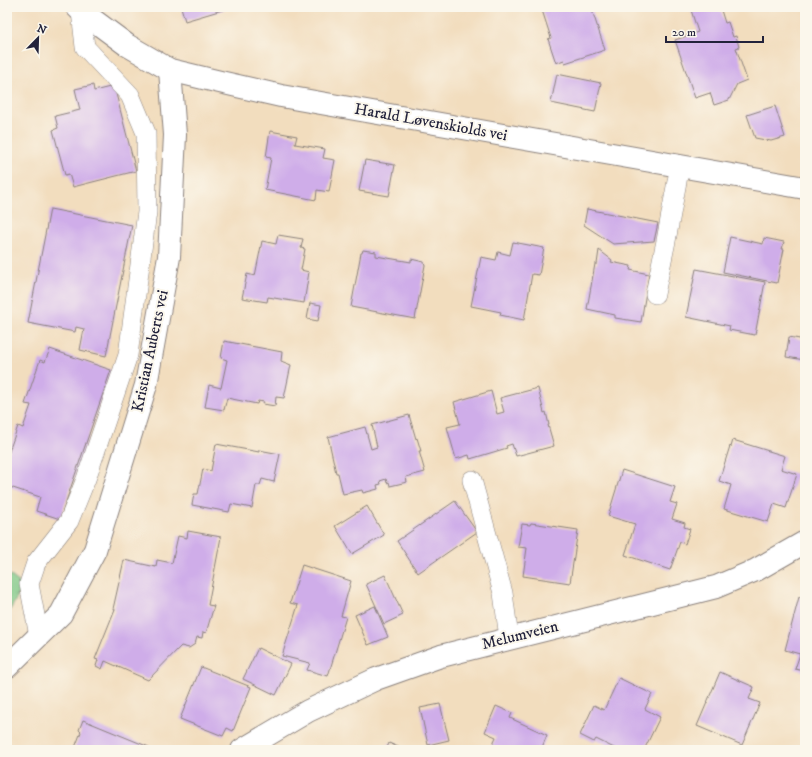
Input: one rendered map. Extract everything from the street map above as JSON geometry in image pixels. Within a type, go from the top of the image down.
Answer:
[{"type":"street","name":"Harald Løvenskiolds vei","points":[[79,9],[127,45],[170,70],[281,96],[805,188]]},
{"type":"street","name":"Kristian Auberts vei","points":[[7,667],[61,614],[95,550],[146,385],[169,257],[175,135],[170,70]]},
{"type":"street","name":"Melumveien","points":[[242,750],[308,711],[376,679],[441,656],[716,587],[756,570],[805,542]]},
{"type":"lane","points":[[39,636],[29,584],[36,563],[69,521],[86,479],[128,355],[147,212],[146,133],[130,95],[85,47],[79,9]]},
{"type":"lane","points":[[655,294],[680,165]]},
{"type":"lane","points":[[472,480],[503,593],[509,638]]},
{"type":"green space","points":[[7,573],[24,586],[7,615]]},
{"type":"building","points":[[181,7],[228,7],[229,8],[185,21]]},
{"type":"building","points":[[541,7],[591,7],[605,50],[565,63],[564,60],[556,63],[548,39],[551,38]]},
{"type":"building","points":[[690,7],[720,7],[725,23],[728,22],[733,37],[736,36],[739,47],[736,48],[747,80],[737,84],[729,100],[714,105],[710,93],[695,98],[675,40],[698,32]]},
{"type":"building","points":[[557,74],[601,83],[595,112],[551,103]]},
{"type":"building","points":[[93,85],[94,91],[114,86],[136,171],[73,187],[69,174],[65,175],[53,130],[58,128],[55,116],[80,110],[75,89]]},
{"type":"building","points":[[775,106],[785,137],[771,141],[755,138],[747,115]]},
{"type":"building","points":[[270,131],[297,136],[295,144],[325,149],[323,158],[335,160],[329,192],[317,190],[316,200],[265,190],[271,158],[266,157]]},
{"type":"building","points":[[365,160],[395,165],[389,196],[359,191]]},
{"type":"building","points":[[50,209],[132,225],[106,356],[80,350],[84,329],[76,327],[75,332],[28,323]]},
{"type":"building","points":[[587,209],[658,223],[654,241],[613,244],[584,225]]},
{"type":"building","points":[[278,235],[303,239],[301,248],[305,249],[301,270],[309,272],[304,303],[268,297],[267,302],[242,298],[247,274],[255,276],[262,241],[276,244]]},
{"type":"building","points":[[730,237],[763,244],[764,238],[784,242],[777,283],[723,272]]},
{"type":"building","points":[[513,242],[544,248],[539,275],[532,274],[524,320],[500,315],[501,312],[471,306],[481,257],[496,260],[498,252],[510,255]]},
{"type":"building","points":[[363,250],[376,252],[376,256],[411,262],[411,259],[424,262],[425,265],[415,319],[351,307],[361,253]]},
{"type":"building","points":[[599,250],[612,260],[611,262],[631,266],[630,270],[649,274],[641,322],[615,318],[615,315],[587,309]]},
{"type":"building","points":[[696,269],[765,282],[755,335],[729,330],[730,326],[686,317]]},
{"type":"building","points":[[310,303],[321,305],[318,321],[307,319]]},
{"type":"building","points":[[789,337],[805,340],[805,360],[786,357]]},
{"type":"building","points":[[224,341],[282,352],[281,361],[291,365],[284,398],[276,397],[275,406],[263,404],[264,402],[258,401],[257,404],[227,398],[224,410],[205,407],[209,385],[221,388],[227,360],[221,358]]},
{"type":"building","points":[[50,349],[111,370],[60,519],[36,511],[40,497],[7,486],[7,457],[18,426],[23,428],[31,405],[25,404],[40,360],[45,362]]},
{"type":"building","points":[[538,388],[544,413],[546,412],[554,446],[516,456],[512,444],[506,446],[507,448],[470,459],[469,455],[456,459],[447,427],[460,424],[454,402],[491,391],[497,414],[504,412],[500,398]]},
{"type":"building","points":[[409,415],[421,451],[419,451],[425,472],[406,477],[407,482],[390,486],[386,479],[380,481],[381,484],[377,485],[378,489],[363,493],[362,490],[343,494],[338,473],[336,473],[328,437],[365,427],[371,449],[377,447],[372,425]]},
{"type":"building","points":[[733,440],[785,456],[781,469],[797,474],[786,508],[774,504],[768,522],[724,509],[731,485],[719,481]]},
{"type":"building","points":[[216,444],[259,452],[259,450],[280,454],[274,482],[262,479],[260,485],[256,485],[252,508],[231,504],[229,512],[192,505],[194,494],[198,494],[203,469],[211,471]]},
{"type":"building","points":[[622,470],[675,487],[670,502],[677,504],[672,519],[685,523],[684,527],[690,529],[685,544],[680,542],[670,570],[625,555],[635,524],[608,516]]},
{"type":"building","points":[[455,501],[477,532],[418,573],[397,541]]},
{"type":"building","points":[[367,506],[384,535],[352,554],[335,526]]},
{"type":"building","points":[[531,523],[578,530],[570,583],[523,576],[527,548],[518,547],[522,524],[530,525]]},
{"type":"building","points":[[188,531],[221,537],[208,605],[214,606],[206,633],[203,632],[202,638],[197,637],[195,644],[189,648],[181,646],[148,680],[105,661],[102,669],[96,666],[98,660],[95,659],[115,609],[113,609],[124,560],[156,567],[157,560],[172,563],[178,536],[187,538]]},
{"type":"building","points":[[302,565],[351,581],[341,616],[346,617],[328,676],[307,670],[310,663],[282,656],[298,605],[290,603]]},
{"type":"building","points":[[385,575],[403,615],[384,624],[366,584]]},
{"type":"building","points":[[799,597],[805,598],[804,671],[795,669],[800,654],[785,650]]},
{"type":"building","points":[[375,606],[388,637],[368,645],[355,615]]},
{"type":"building","points":[[258,648],[291,664],[276,695],[243,679]]},
{"type":"building","points":[[201,667],[251,687],[233,731],[227,728],[223,736],[180,719]]},
{"type":"building","points":[[720,672],[754,687],[749,699],[760,703],[742,745],[697,726]]},
{"type":"building","points":[[619,678],[652,694],[645,709],[660,717],[644,750],[618,750],[596,739],[594,742],[580,735],[594,705],[604,710]]},
{"type":"building","points":[[440,704],[449,740],[428,745],[420,708]]},
{"type":"building","points":[[496,706],[512,713],[510,718],[547,735],[541,750],[490,750],[496,737],[485,732]]},
{"type":"building","points":[[83,720],[149,747],[147,750],[74,750],[81,732],[79,730]]},
{"type":"building","points":[[389,743],[405,750],[386,750]]}]
